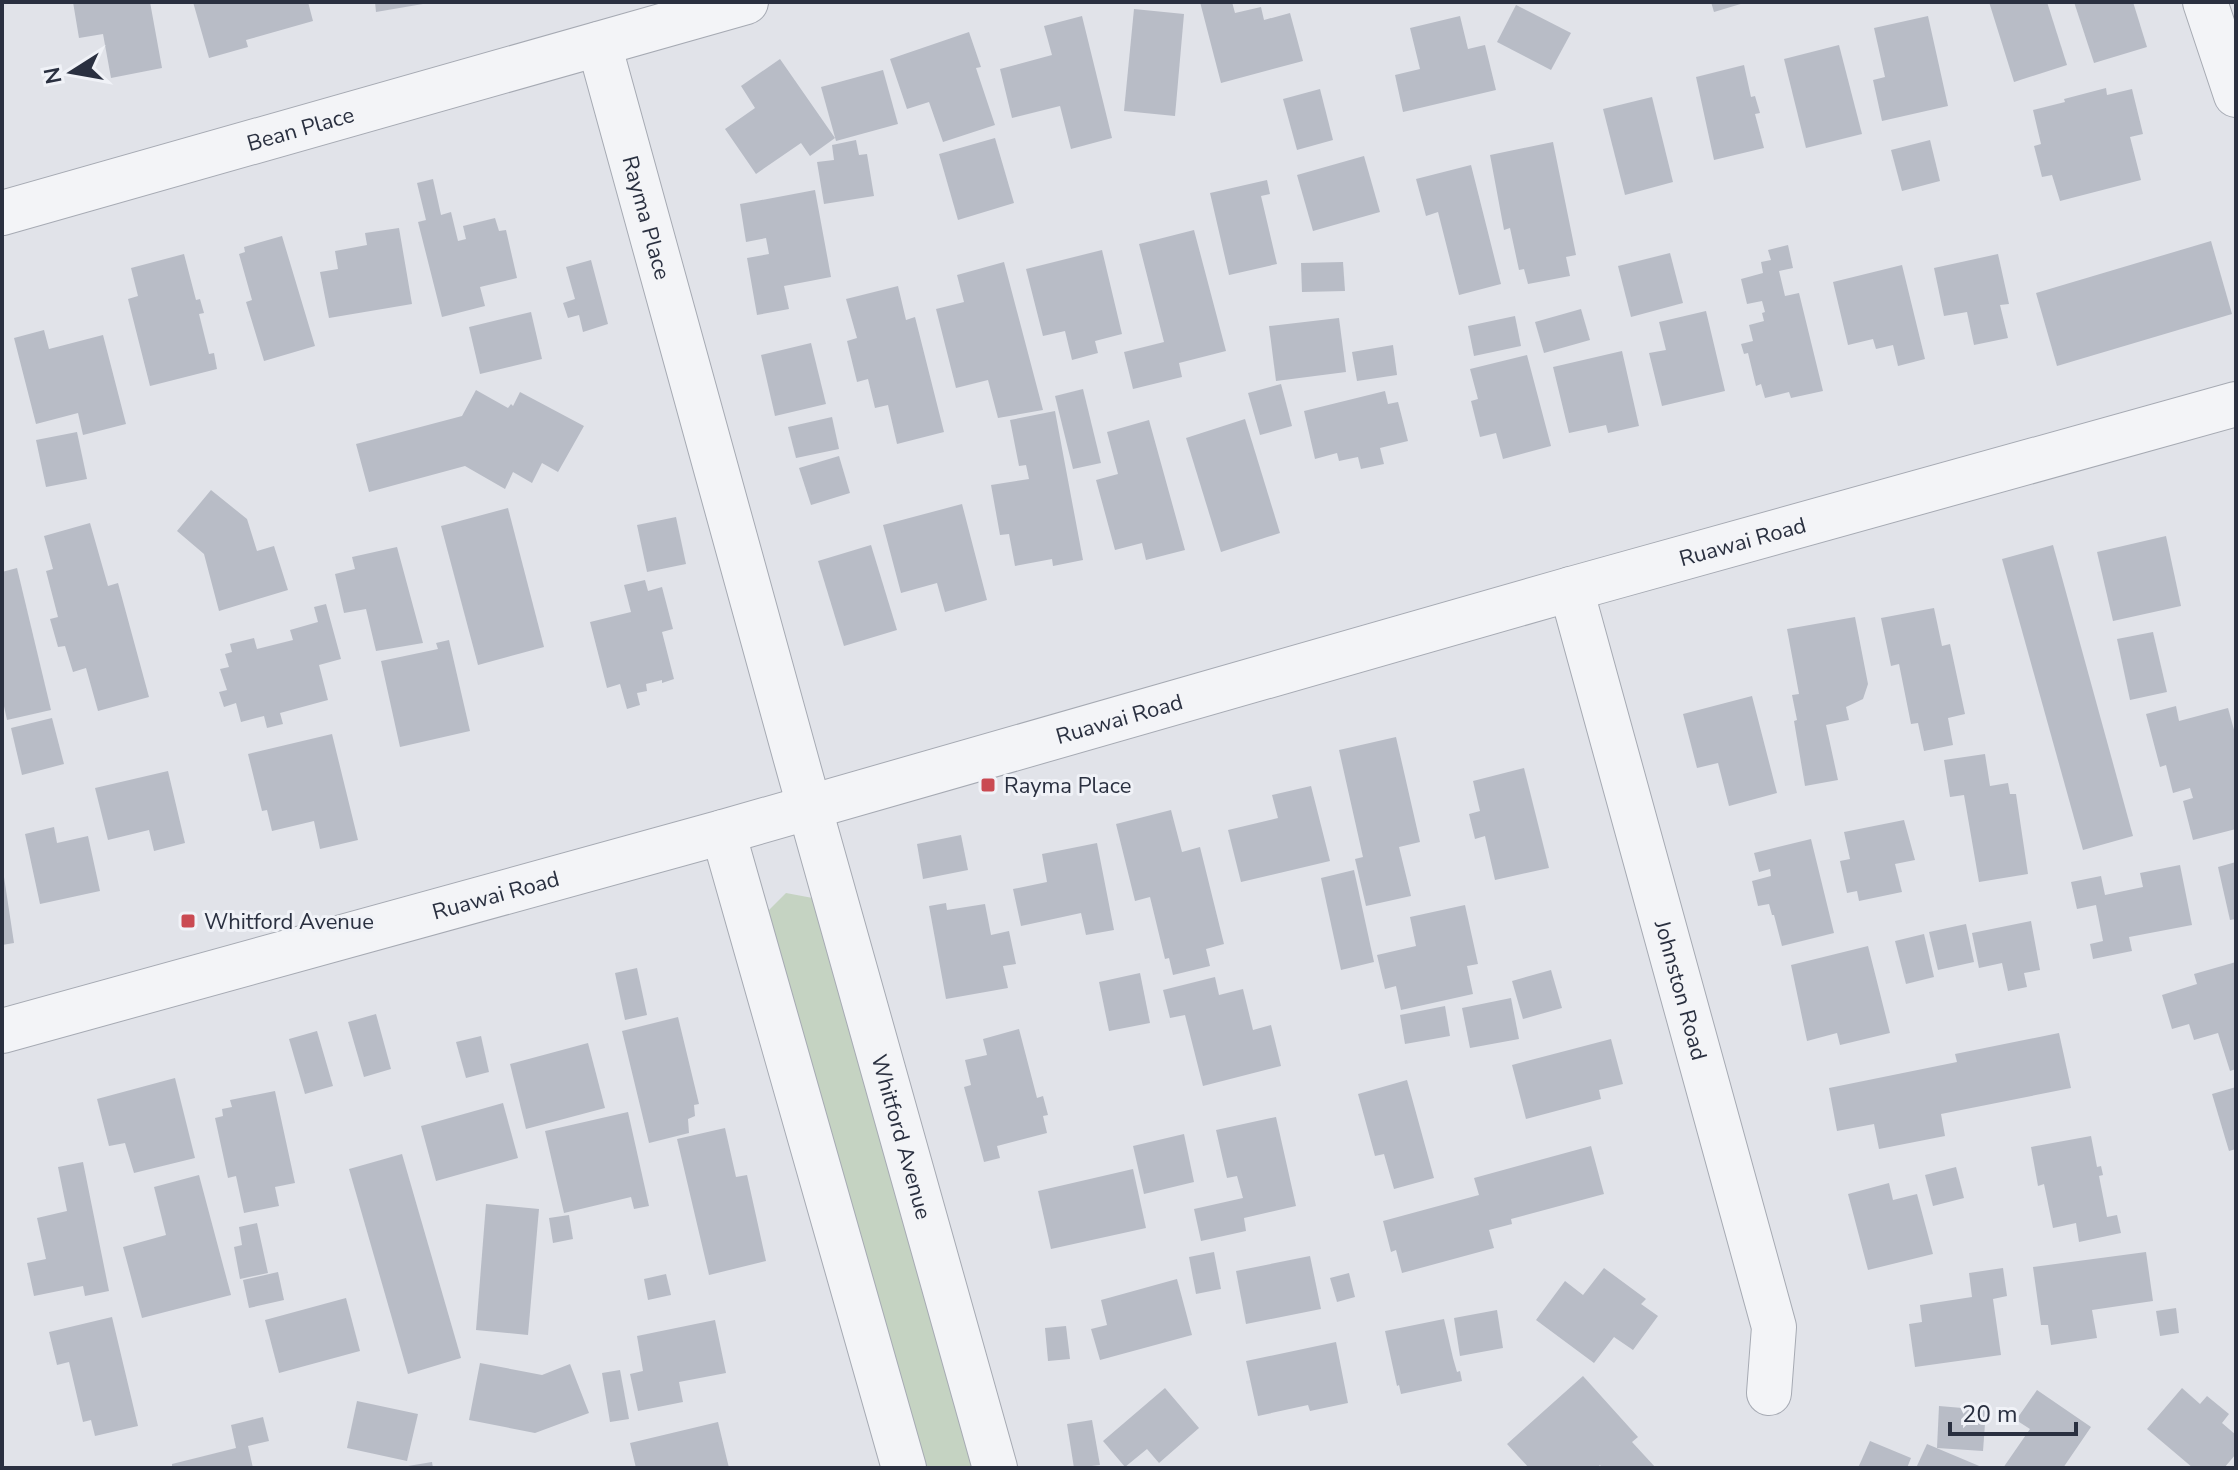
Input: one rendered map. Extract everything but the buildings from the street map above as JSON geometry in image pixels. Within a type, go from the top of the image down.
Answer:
[{"type":"street","name":"Bean Place","points":[[2,213],[746,2]]},
{"type":"street","points":[[2205,2],[2236,95]]},
{"type":"street","name":"Rayma Place","points":[[599,44],[810,807]]},
{"type":"street","name":"Ruawai Road","points":[[2,1031],[723,832],[1571,589],[2236,404]]},
{"type":"street","name":"Johnston Road","points":[[1571,589],[1774,1327],[1769,1393]]},
{"type":"street","name":"Whitford Avenue","points":[[810,807],[995,1468]]},
{"type":"street","points":[[723,832],[904,1468]]},
{"type":"green space","points":[[786,893],[818,899],[975,1468],[921,1468],[765,914]]},
{"type":"place","name":"Rayma Place","points":[[988,785]]},
{"type":"place","name":"Whitford Avenue","points":[[188,921]]}]
